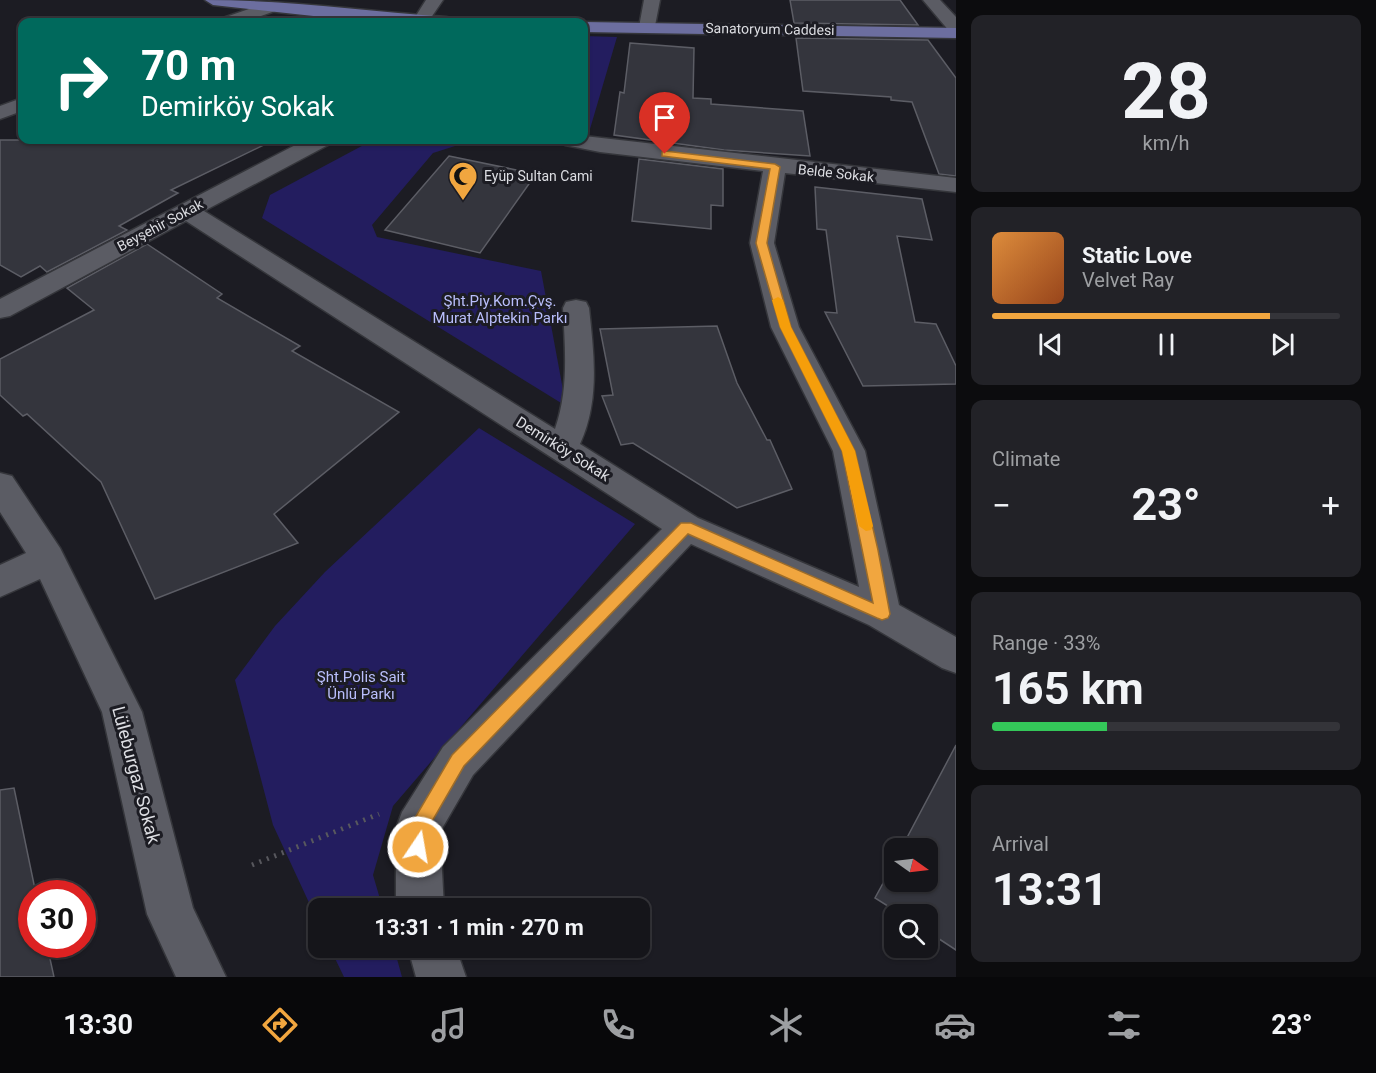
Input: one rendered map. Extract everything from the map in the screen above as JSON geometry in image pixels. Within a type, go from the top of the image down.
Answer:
[{"type":"main road","points":[[213,0],[388,18]]},
{"type":"main road","name":"Sanatoryum Caddesi","points":[[588,27],[956,30]]},
{"type":"street","points":[[422,18],[435,0]]},
{"type":"street","points":[[648,27],[651,0]]},
{"type":"street","points":[[931,0],[956,30]]},
{"type":"street","points":[[240,18],[269,7]]},
{"type":"street","name":"Belde Sokak","points":[[588,143],[775,167],[956,185]]},
{"type":"street","name":"Beyşehir Sokak","points":[[0,310],[313,144]]},
{"type":"street","points":[[775,167],[762,243],[785,327],[849,451],[871,550],[882,614]]},
{"type":"street","name":"Demirköy Sokak","points":[[187,211],[686,527],[882,614],[956,656]]},
{"type":"street","points":[[562,449],[572,432],[580,398],[576,308]]},
{"type":"street","name":"Lüleburgaz Sokak","points":[[0,485],[48,558],[122,712],[171,914],[201,977]]},
{"type":"street","points":[[420,898],[418,828],[458,761],[686,527]]},
{"type":"street","points":[[0,582],[48,558]]},
{"type":"street","points":[[435,958],[441,977]]},
{"type":"path","points":[[252,865],[442,789]]},
{"type":"green space","points":[[588,36],[617,37],[590,129],[588,129]]},
{"type":"green space","name":"Şht.Piy.Kom.Çvş. Murat Alptekin Parkı","points":[[366,144],[461,144],[433,153],[372,225],[377,237],[541,271],[566,406],[262,218],[270,195]]},
{"type":"green space","name":"Şht.Polis Sait Ünlü Parkı","points":[[479,428],[635,524],[393,806],[373,875],[380,898],[308,898],[308,900],[273,825],[235,680],[275,626],[325,572]]},
{"type":"green space","points":[[335,958],[397,958],[402,977],[344,977]]},
{"type":"building","points":[[790,0],[900,0],[918,25],[794,23]]},
{"type":"building","points":[[796,38],[928,40],[956,78],[956,176],[939,174],[912,102],[891,100],[891,97],[803,91]]},
{"type":"building","points":[[630,43],[694,48],[693,98],[711,99],[711,104],[803,111],[810,156],[724,150],[614,135],[620,92],[624,93]]},
{"type":"building","points":[[0,140],[18,140],[18,144],[266,144],[171,190],[178,193],[119,226],[127,230],[47,272],[40,266],[21,277],[0,265]]},
{"type":"building","name":"Eyüp Sultan Cami","points":[[449,156],[536,174],[480,253],[385,230]]},
{"type":"building","points":[[639,159],[723,169],[723,206],[711,205],[711,229],[632,221]]},
{"type":"building","points":[[815,187],[922,199],[932,240],[897,236],[915,322],[936,324],[956,366],[956,384],[863,386],[825,312],[837,313],[826,230],[817,229]]},
{"type":"building","points":[[147,244],[222,294],[217,298],[300,346],[292,351],[399,412],[274,514],[298,543],[155,599],[101,482],[27,414],[23,416],[0,395],[0,359],[94,310],[67,288]]},
{"type":"building","points":[[717,326],[737,383],[767,440],[770,440],[792,489],[737,508],[633,443],[621,445],[602,396],[613,395],[600,329]]},
{"type":"building","points":[[956,745],[956,950],[938,938],[938,904],[885,904],[875,898],[884,881],[884,892],[938,892],[938,838],[907,838]]},
{"type":"building","points":[[14,788],[33,880],[18,880],[18,958],[50,958],[54,977],[0,977],[0,790]]},
{"type":"slow traffic","points":[[778,300],[785,327],[849,451],[866,526]]},
{"type":"place","name":"Eyüp Sultan Cami","points":[[463,202]]},
{"type":"route","points":[[418,847],[418,828],[458,761],[686,527],[882,614],[871,550],[849,451],[785,327],[762,243],[775,167],[665,154]]}]
